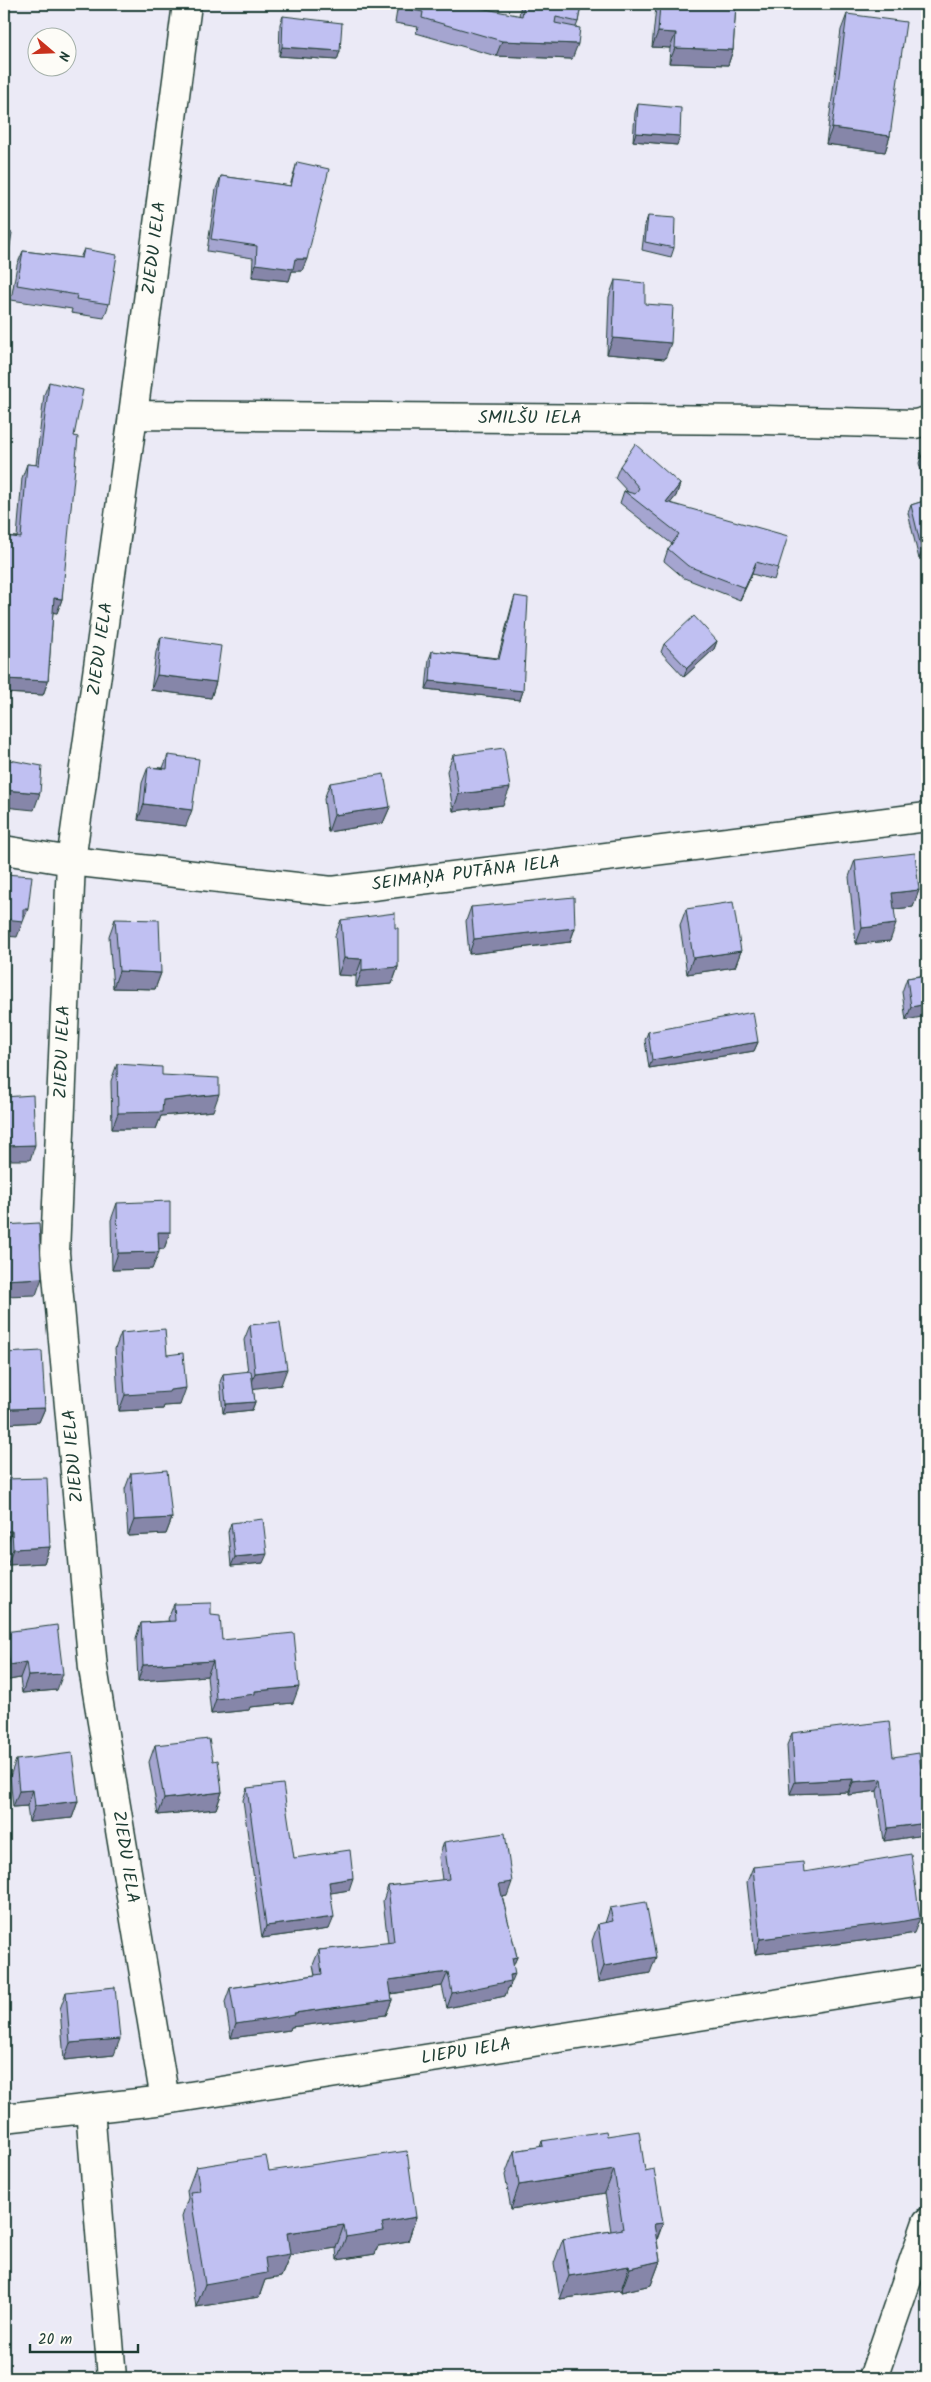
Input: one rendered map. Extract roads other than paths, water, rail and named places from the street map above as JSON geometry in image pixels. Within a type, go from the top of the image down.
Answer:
[{"type":"street","name":"ZIEDU IELA","points":[[165,2100],[93,1668],[55,1253],[71,861],[133,415],[187,4]]},
{"type":"street","name":"SMILŠU IELA","points":[[133,415],[764,420],[915,424],[927,421]]},
{"type":"street","name":"SEIMAŅA PUTĀNA IELA","points":[[4,850],[71,861],[332,891],[927,817]]},
{"type":"street","name":"LIEPU IELA","points":[[4,2118],[165,2100],[927,1980]]},
{"type":"street","points":[[90,2109],[112,2378]]},
{"type":"street","points":[[873,2378],[927,2222]]}]
